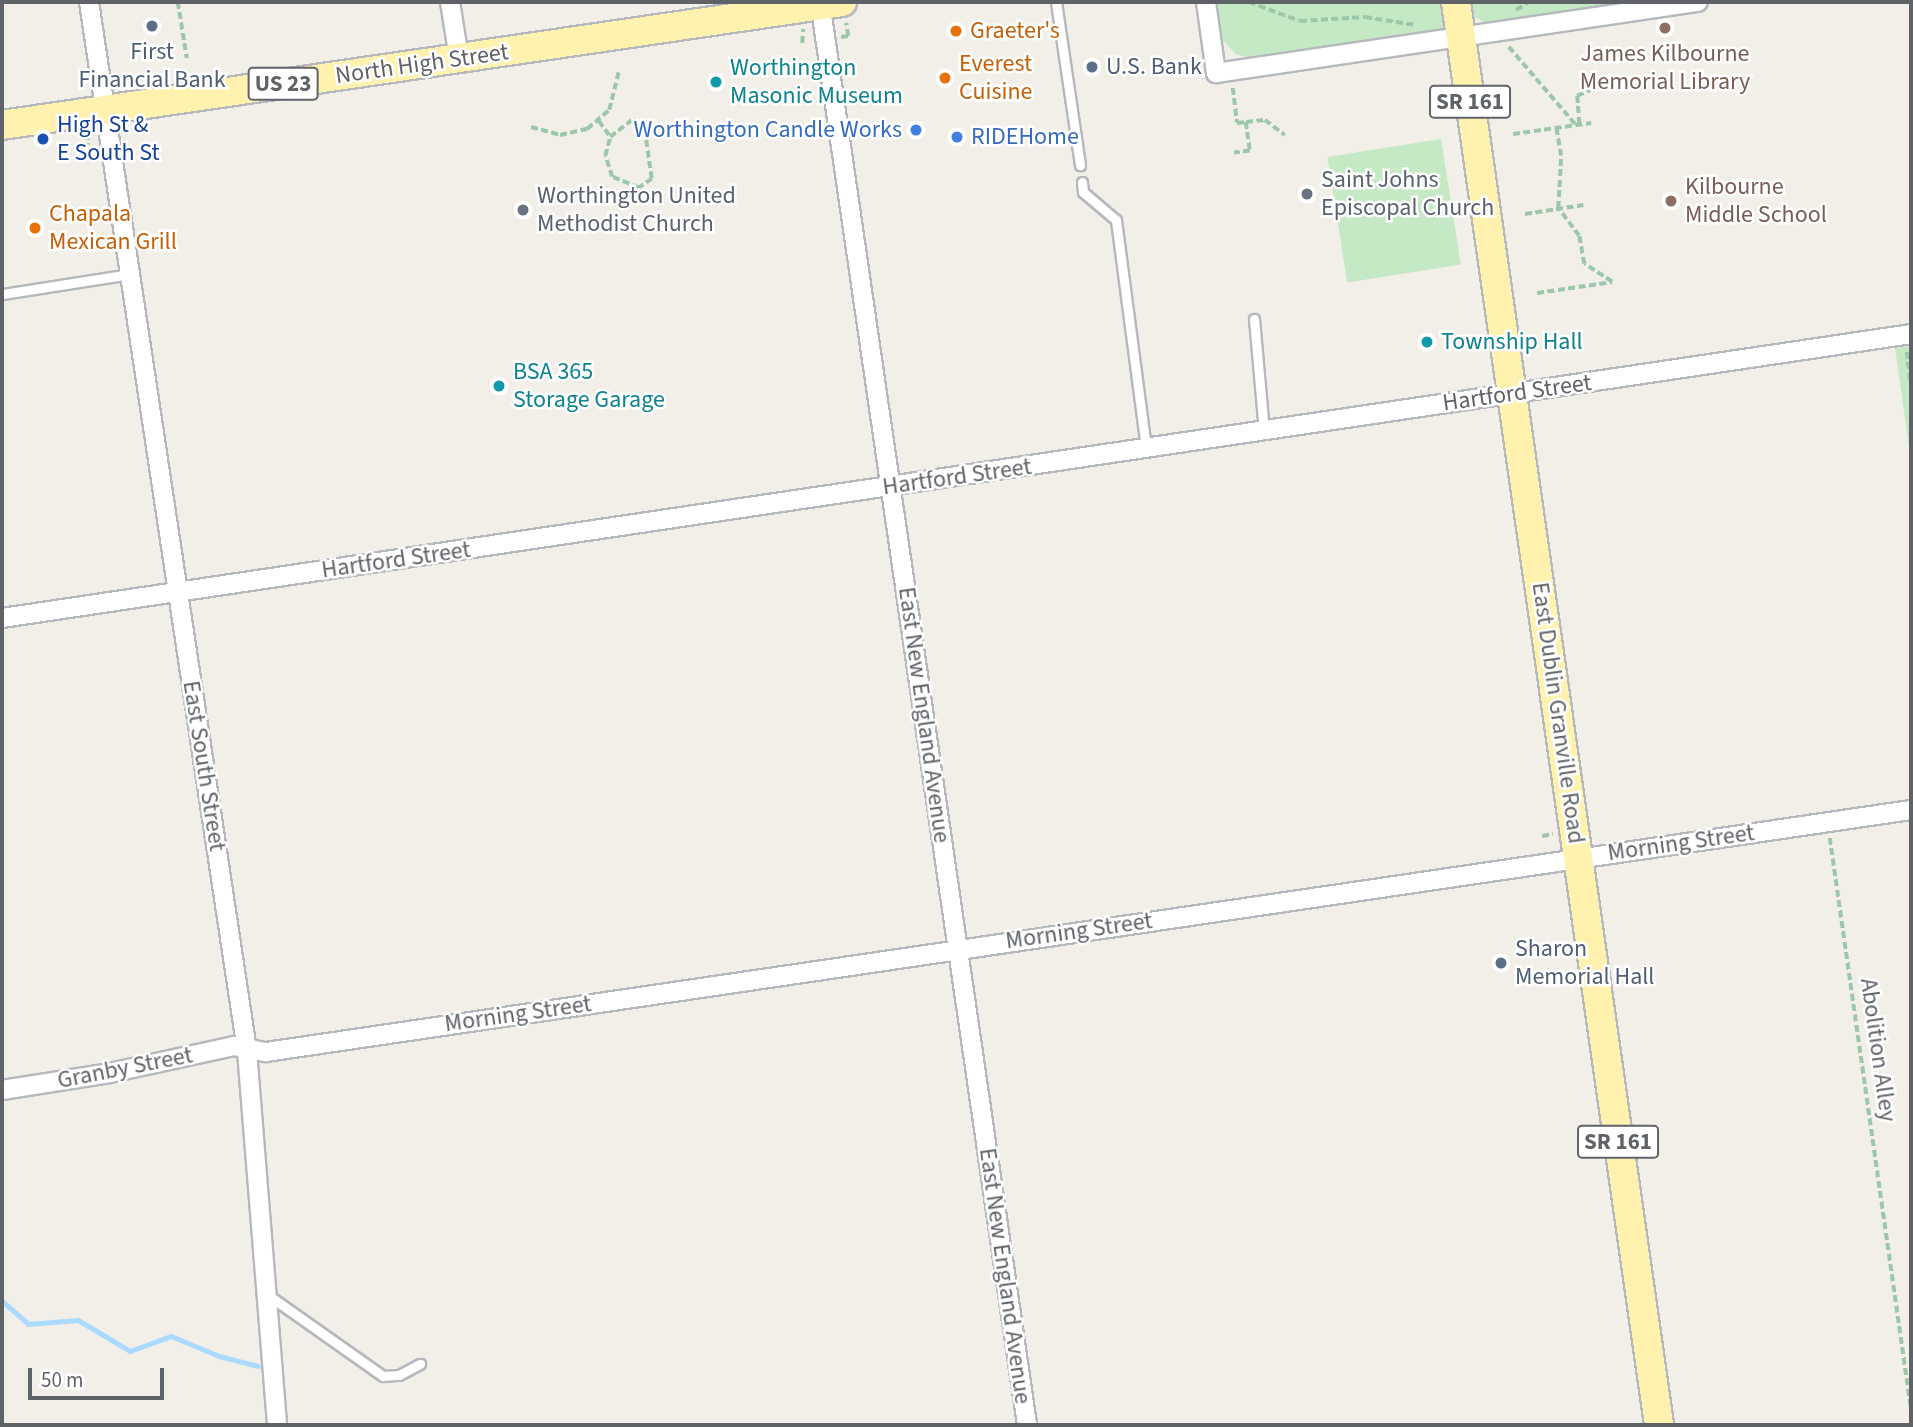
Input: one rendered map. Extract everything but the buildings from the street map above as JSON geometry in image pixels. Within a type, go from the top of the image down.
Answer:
[{"type":"main road","name":"East Dublin Granville Road","points":[[1456,2],[1659,1425]]},
{"type":"main road","name":"North High Street","points":[[2,125],[832,7]]},
{"type":"street","name":"East South Street","points":[[89,2],[247,1051],[277,1425]]},
{"type":"street","points":[[450,2],[459,58]]},
{"type":"street","points":[[1206,2],[1216,73],[1698,2]]},
{"type":"street","name":"East New England Avenue","points":[[832,7],[890,486],[1027,1425]]},
{"type":"street","name":"Hartford Street","points":[[2,618],[1512,394],[1909,340]]},
{"type":"street","name":"Morning Street","points":[[247,1051],[266,1052],[1911,810]]},
{"type":"street","name":"Granby Street","points":[[2,1090],[110,1073],[234,1046],[247,1051]]},
{"type":"lane","points":[[1056,2],[1080,165]]},
{"type":"lane","points":[[1082,182],[1083,192],[1116,220],[1146,448]]},
{"type":"lane","points":[[2,294],[130,274]]},
{"type":"lane","points":[[1254,319],[1264,431]]},
{"type":"lane","points":[[268,1295],[383,1376],[399,1375],[420,1364]]},
{"type":"path","points":[[178,2],[187,58]]},
{"type":"path","points":[[1249,2],[1300,21],[1366,17],[1424,26]]},
{"type":"path","points":[[832,7],[848,36]]},
{"type":"path","points":[[802,43],[803,27]]},
{"type":"path","points":[[1503,40],[1577,125]]},
{"type":"path","points":[[531,127],[560,135],[574,134],[599,121],[615,97],[619,70]]},
{"type":"path","points":[[1232,78],[1237,123],[1265,120],[1285,135]]},
{"type":"path","points":[[1577,125],[1577,96],[1607,82]]},
{"type":"path","points":[[599,121],[610,137]]},
{"type":"path","points":[[628,121],[642,124],[650,184],[639,188],[612,177],[605,146],[610,137],[628,121]]},
{"type":"path","points":[[1234,153],[1250,151],[1246,122]]},
{"type":"path","points":[[1514,134],[1591,123]]},
{"type":"path","points":[[1537,293],[1612,282],[1584,264],[1579,236],[1558,208],[1561,156],[1556,128]]},
{"type":"path","points":[[88,133],[89,145]]},
{"type":"path","points":[[1525,214],[1583,205]]},
{"type":"path","points":[[1909,340],[1911,384]]},
{"type":"path","name":"Abolition Alley","points":[[1827,822],[1911,1408]]},
{"type":"green space","points":[[1214,2],[1441,2],[1445,23],[1440,31],[1252,59],[1236,54],[1221,39]]},
{"type":"green space","points":[[1472,2],[1646,2],[1487,24],[1475,17]]},
{"type":"green space","points":[[1441,139],[1461,264],[1347,282],[1327,157]]},
{"type":"green space","points":[[1911,346],[1911,461],[1895,348]]},
{"type":"waterway","points":[[2,1301],[28,1324],[78,1320],[130,1351],[171,1336],[219,1356],[258,1366]]},
{"type":"place","name":"First Financial Bank","points":[[152,26]]},
{"type":"place","name":"James Kilbourne Memorial Library","points":[[1665,28]]},
{"type":"place","name":"Graeter's","points":[[956,31]]},
{"type":"place","name":"U.S. Bank","points":[[1092,67]]},
{"type":"place","name":"Everest Cuisine","points":[[945,78]]},
{"type":"place","name":"Worthington Masonic Museum","points":[[716,82]]},
{"type":"place","name":"Worthington Candle Works","points":[[916,130]]},
{"type":"place","name":"RIDEHome","points":[[957,137]]},
{"type":"place","name":"High St & E South St","points":[[43,139]]},
{"type":"place","name":"Saint Johns Episcopal Church","points":[[1307,194]]},
{"type":"place","name":"Kilbourne Middle School","points":[[1671,201]]},
{"type":"place","name":"Worthington United Methodist Church","points":[[523,210]]},
{"type":"place","name":"Chapala Mexican Grill","points":[[35,228]]},
{"type":"place","name":"Township Hall","points":[[1427,342]]},
{"type":"place","name":"BSA 365 Storage Garage","points":[[499,386]]},
{"type":"place","name":"Sharon Memorial Hall","points":[[1501,963]]}]
